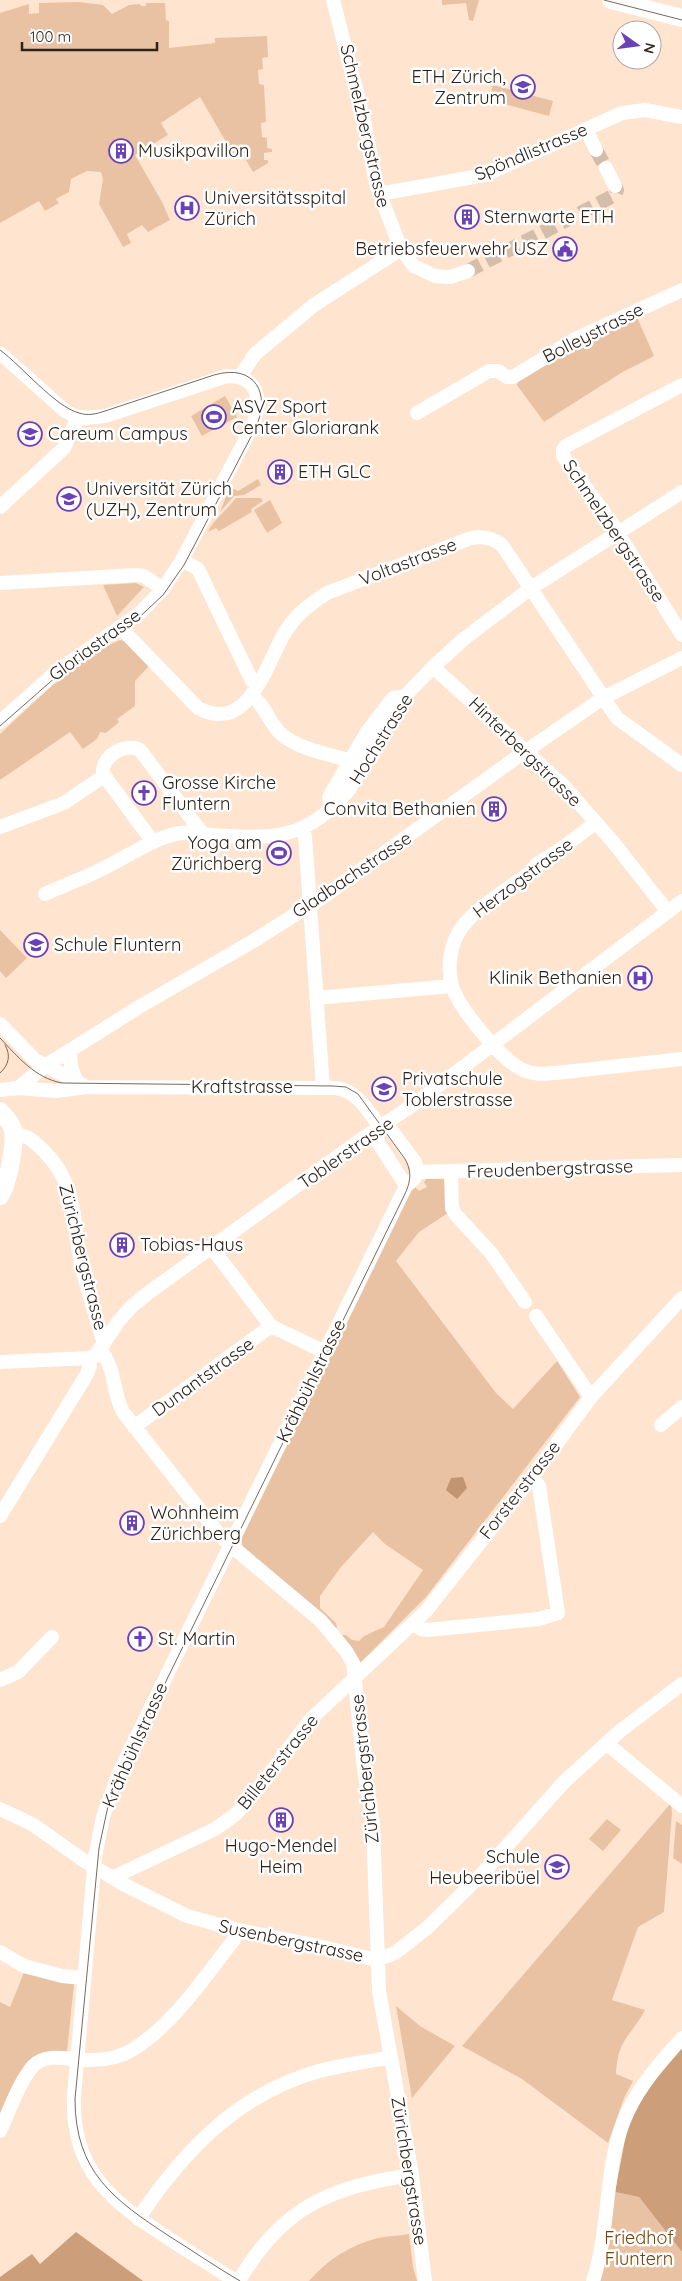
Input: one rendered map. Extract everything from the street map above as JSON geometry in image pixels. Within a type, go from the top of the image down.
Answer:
[{"type":"main road","points":[[611,0],[682,18]]},
{"type":"main road","points":[[0,1111],[10,1122],[14,1135],[6,1181],[0,1196]]},
{"type":"street","name":"Schmelzbergstrasse","points":[[333,0],[383,194],[401,250]]},
{"type":"street","name":"Spöndlistrasse","points":[[383,194],[496,172],[543,150],[587,133],[622,114],[645,110],[682,116]]},
{"type":"street","points":[[587,133],[596,150]]},
{"type":"street","points":[[606,168],[614,186]]},
{"type":"street","points":[[0,353],[61,408],[78,417],[96,418],[218,378],[240,377],[255,354],[300,316],[401,250],[414,266],[435,276],[450,277],[468,271]]},
{"type":"street","name":"Bolleystrasse","points":[[417,413],[489,370],[498,371],[505,376],[512,377],[577,338],[682,290]]},
{"type":"street","name":"Gloriastrasse","points":[[0,722],[56,672],[140,613],[163,589],[182,560],[257,416],[258,402],[253,386],[240,377]]},
{"type":"street","name":"Schmelzbergstrasse","points":[[682,385],[559,448],[682,635]]},
{"type":"street","points":[[0,507],[64,448],[78,417]]},
{"type":"street","name":"Hochstrasse","points":[[45,894],[77,882],[153,842],[181,832],[208,835],[273,837],[288,834],[302,828],[331,809],[348,791],[405,696],[433,666],[465,638],[532,588],[682,492]]},
{"type":"street","name":"Voltastrasse","points":[[121,628],[176,686],[202,710],[212,713],[228,712],[242,706],[255,690],[286,630],[312,602],[327,593],[471,538],[483,536],[494,539],[502,545],[617,718],[682,765]]},
{"type":"street","points":[[182,560],[198,569],[252,681],[259,701],[282,734],[309,748],[349,760]]},
{"type":"street","points":[[0,583],[137,575],[144,576],[163,589]]},
{"type":"street","name":"Gladbachstrasse","points":[[18,1088],[44,1066],[354,876],[526,751],[603,698],[682,658]]},
{"type":"street","name":"Hinterbergstrasse","points":[[433,666],[563,785],[668,912]]},
{"type":"street","points":[[331,809],[329,797],[367,732],[393,698],[405,696]]},
{"type":"street","points":[[153,842],[104,776],[103,769],[105,763],[115,753],[130,746],[140,750],[202,833]]},
{"type":"street","points":[[0,827],[64,803],[104,776]]},
{"type":"street","name":"Herzogstrasse","points":[[595,823],[536,864],[530,872],[469,918],[459,931],[450,960],[452,986],[458,999],[492,1045],[512,1064],[537,1074],[682,1059]]},
{"type":"street","points":[[302,828],[310,904],[323,1088]]},
{"type":"street","name":"Toblerstrasse","points":[[98,1350],[131,1307],[492,1045],[682,901]]},
{"type":"street","points":[[316,998],[452,986]]},
{"type":"street","name":"Kraftstrasse","points":[[0,1024],[44,1066],[82,1084]]},
{"type":"street","points":[[70,1051],[71,1067],[82,1084]]},
{"type":"street","name":"Kraftstrasse","points":[[0,1090],[18,1088],[56,1091],[82,1084],[343,1089],[355,1095],[380,1127]]},
{"type":"street","points":[[380,1127],[412,1157],[418,1172]]},
{"type":"street","points":[[380,1127],[379,1144],[406,1186]]},
{"type":"street","name":"Zürichbergstrasse","points":[[14,1135],[30,1137],[63,1174],[70,1191],[98,1350],[110,1364],[120,1405],[134,1427],[222,1538],[321,1621],[346,1651],[352,1664],[356,1678],[364,1770],[373,1824],[378,1991],[412,2175],[425,2281]]},
{"type":"street","name":"Freudenbergstrasse","points":[[418,1172],[682,1165]]},
{"type":"street","name":"Krähbühlstrasse","points":[[237,2281],[138,2218],[108,2193],[96,2178],[83,2155],[76,2134],[74,2112],[83,1978],[94,1866],[101,1822],[112,1788],[230,1544],[406,1186],[414,1180],[418,1172]]},
{"type":"street","points":[[451,1172],[452,1208],[456,1215],[491,1253],[525,1302]]},
{"type":"street","points":[[212,1248],[271,1326],[325,1352]]},
{"type":"street","name":"Forsterstrasse","points":[[356,1678],[426,1611],[532,1477],[592,1396],[682,1298]]},
{"type":"street","points":[[536,1316],[592,1396]]},
{"type":"street","name":"Dunantstrasse","points":[[134,1427],[271,1326]]},
{"type":"street","points":[[0,1362],[98,1350]]},
{"type":"street","points":[[0,1516],[87,1374],[98,1350]]},
{"type":"street","points":[[661,1425],[675,1408]]},
{"type":"street","points":[[413,1622],[426,1630],[540,1619],[558,1613],[539,1486],[532,1477]]},
{"type":"street","points":[[0,1680],[18,1672],[52,1637]]},
{"type":"street","name":"Billeterstrasse","points":[[114,1878],[215,1829],[236,1814],[257,1790],[311,1719],[356,1678]]},
{"type":"street","name":"Susenbergstrasse","points":[[0,1809],[32,1824],[114,1878],[170,1909],[187,1916],[238,1930],[323,1946],[376,1960],[389,1956],[402,1948],[458,1899],[564,1782],[606,1742],[682,1684]]},
{"type":"street","points":[[606,1742],[682,1806]]},
{"type":"street","points":[[0,2131],[27,2076],[37,2062],[49,2058],[111,2058],[130,2050],[152,2035],[173,2015],[233,1942],[238,1930]]},
{"type":"street","points":[[0,1952],[24,1966],[62,1976],[83,1978]]},
{"type":"street","points":[[593,2281],[615,2148],[622,2123],[637,2094],[682,2038]]},
{"type":"street","points":[[138,2218],[159,2187],[199,2142],[221,2122],[248,2103],[295,2080],[319,2071],[390,2057]]},
{"type":"street","points":[[237,2281],[262,2246],[296,2212],[312,2202],[349,2186],[412,2175]]},
{"type":"green space","points":[[442,0],[479,0],[473,21],[469,20],[466,3],[442,5]]},
{"type":"green space","points":[[79,2],[103,5],[112,14],[129,5],[140,4],[141,6],[146,6],[146,3],[165,3],[166,20],[169,21],[169,48],[215,43],[215,38],[267,36],[268,57],[262,58],[263,69],[258,70],[259,84],[264,85],[266,122],[261,123],[262,137],[267,138],[267,148],[272,149],[272,152],[264,153],[264,160],[268,160],[268,163],[253,172],[243,155],[233,159],[231,155],[233,154],[200,97],[161,123],[168,135],[135,155],[170,220],[148,232],[142,225],[127,234],[131,243],[123,247],[99,204],[103,179],[101,172],[87,171],[71,179],[69,192],[56,199],[59,203],[45,211],[39,201],[0,223],[0,13],[29,4],[29,14],[39,13],[39,3]]},
{"type":"green space","points":[[493,85],[553,101],[549,116],[489,100]]},
{"type":"green space","points":[[637,317],[654,356],[621,373],[544,422],[517,385],[518,381],[577,346]]},
{"type":"green space","name":"ASVZ Sport Center Gloriarank","points":[[225,396],[237,417],[202,436],[191,416]]},
{"type":"green space","points":[[258,479],[261,485],[244,495],[234,496],[220,512],[230,487],[238,491]]},
{"type":"green space","points":[[236,498],[261,498],[263,501],[251,509],[252,512],[219,531],[216,528],[208,532],[213,523]]},
{"type":"green space","points":[[270,500],[282,523],[267,533],[254,510]]},
{"type":"green space","points":[[136,583],[144,587],[117,616],[103,585]]},
{"type":"green space","points":[[120,640],[124,641],[149,666],[135,681],[135,706],[117,719],[119,722],[106,733],[100,732],[97,739],[83,749],[70,732],[0,780],[0,734],[72,670],[104,648]]},
{"type":"green space","points":[[0,930],[27,958],[6,978],[0,971]]},
{"type":"green space","points":[[426,1179],[444,1179],[451,1211],[419,1232],[396,1261],[496,1393],[513,1409],[557,1361],[580,1397],[426,1597],[361,1662],[354,1659],[341,1637],[342,1635],[359,1641],[364,1636],[384,1627],[423,1570],[385,1544],[373,1532],[341,1567],[320,1596],[320,1608],[336,1623],[337,1627],[335,1629],[243,1548],[241,1536],[412,1187],[419,1191],[427,1187],[424,1182]]},
{"type":"green space","points":[[671,1803],[672,1813],[664,1912],[638,1927],[612,2000],[645,2010],[622,2045],[619,2053],[616,2074],[633,2081],[624,2098],[608,2143],[522,2079],[462,2046]]},
{"type":"green space","points":[[607,1819],[621,1830],[603,1851],[589,1839]]},
{"type":"green space","points":[[676,1821],[682,1825],[682,1864],[673,1858]]},
{"type":"green space","points":[[25,1970],[74,1984],[67,2051],[62,2055],[44,2056],[0,2125],[0,2002],[10,2007]]},
{"type":"green space","points":[[396,2006],[420,2026],[455,2046],[412,2098]]},
{"type":"green space","name":"Friedhof Fluntern","points":[[615,2192],[639,2197],[682,2252],[682,2281],[600,2281]]},
{"type":"green space","points":[[409,2234],[413,2267],[417,2281],[309,2281],[323,2266],[349,2249],[378,2238]]},
{"type":"shaded area","points":[[463,1477],[467,1488],[457,1499],[446,1490],[451,1478]]},
{"type":"shaded area","points":[[682,2044],[682,2252],[639,2197],[615,2192],[628,2124],[648,2089]]},
{"type":"shaded area","points":[[76,2232],[143,2281],[0,2281],[0,2277],[32,2254],[40,2264]]},
{"type":"tunnel","points":[[596,150],[606,168]]},
{"type":"tunnel","points":[[468,271],[615,195],[617,190],[615,186]]},
{"type":"tram line","points":[[604,0],[682,20]]},
{"type":"tram line","points":[[0,350],[59,402],[69,409],[82,414],[98,413],[228,372],[240,373],[256,384],[262,404],[255,429],[184,565],[163,595],[130,626],[57,676],[0,726]]},
{"type":"tram line","points":[[0,1038],[35,1072],[43,1077],[62,1083],[346,1087],[358,1094],[405,1159],[410,1174],[409,1183],[403,1198],[121,1773],[108,1806],[99,1848],[75,2099],[77,2124],[82,2146],[90,2165],[101,2181],[131,2210],[240,2281]]},
{"type":"tram line","points":[[0,1073],[8,1060],[8,1052],[5,1045]]},
{"type":"place","name":"ETH Zürich, Zentrum","points":[[523,87]]},
{"type":"place","name":"Musikpavillon","points":[[121,151]]},
{"type":"place","name":"Universitätsspital Zürich","points":[[187,208]]},
{"type":"place","name":"Sternwarte ETH","points":[[467,217]]},
{"type":"place","name":"Betriebsfeuerwehr USZ","points":[[565,249]]},
{"type":"place","name":"ASVZ Sport Center Gloriarank","points":[[214,417]]},
{"type":"place","name":"Careum Campus","points":[[30,434]]},
{"type":"place","name":"ETH GLC","points":[[280,472]]},
{"type":"place","name":"Universität Zürich (UZH), Zentrum","points":[[69,499]]},
{"type":"place","name":"Grosse Kirche Fluntern","points":[[144,793]]},
{"type":"place","name":"Convita Bethanien","points":[[494,809]]},
{"type":"place","name":"Yoga am Zürichberg","points":[[279,853]]},
{"type":"place","name":"Schule Fluntern","points":[[36,945]]},
{"type":"place","name":"Klinik Bethanien","points":[[640,978]]},
{"type":"place","name":"Privatschule Toblerstrasse","points":[[384,1089]]},
{"type":"place","name":"Tobias-Haus","points":[[122,1245]]},
{"type":"place","name":"Wohnheim Zürichberg","points":[[132,1523]]},
{"type":"place","name":"St. Martin","points":[[140,1639]]},
{"type":"place","name":"Hugo-Mendel Heim","points":[[281,1820]]},
{"type":"place","name":"Schule Heubeeribüel","points":[[557,1867]]}]
